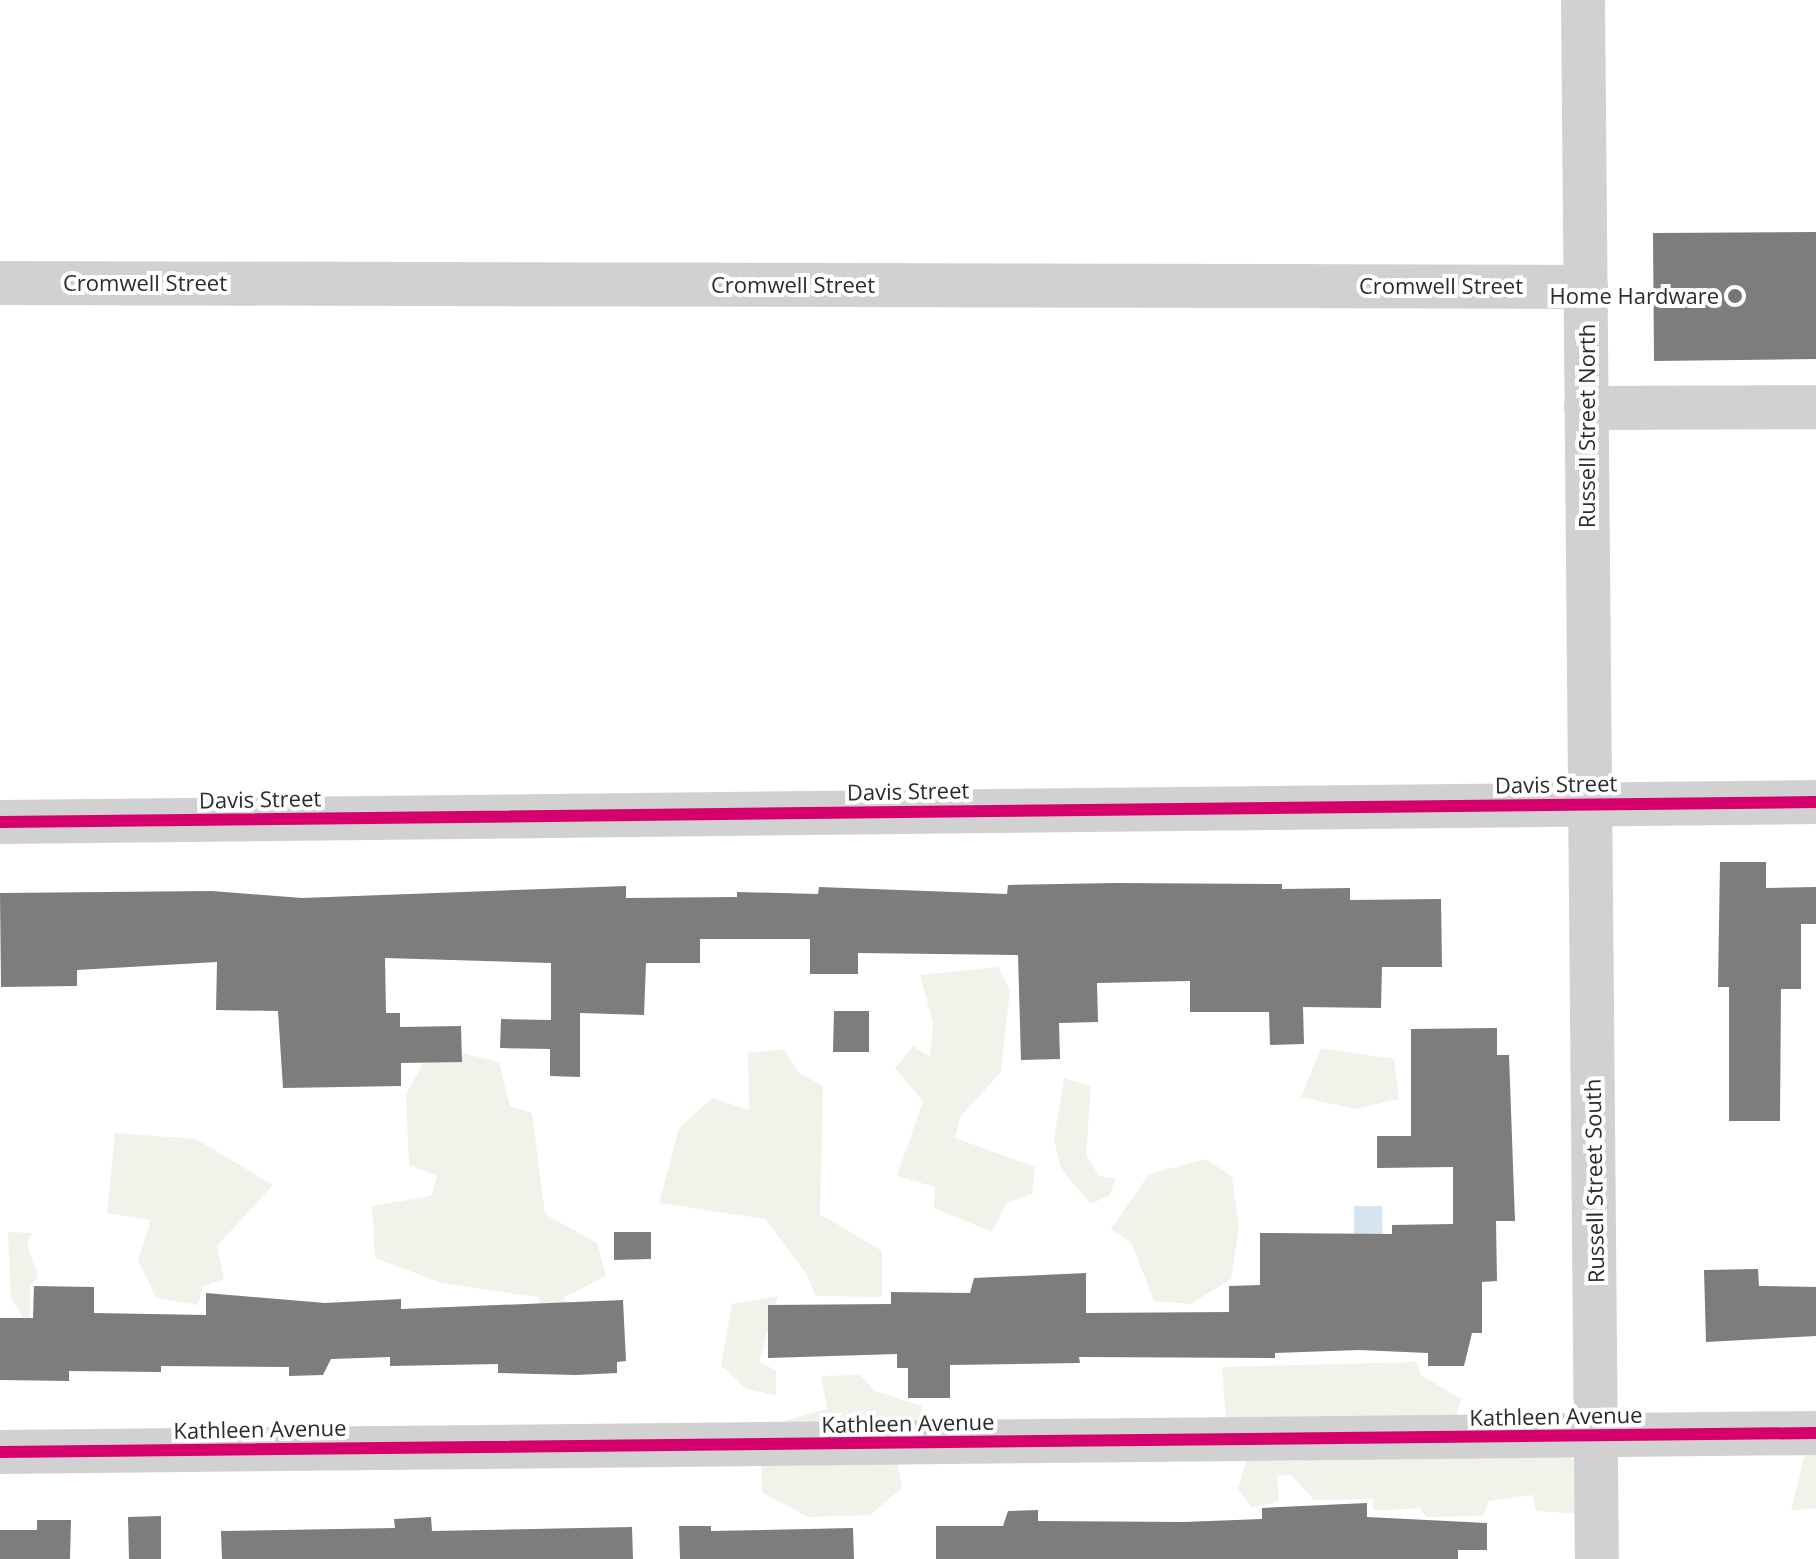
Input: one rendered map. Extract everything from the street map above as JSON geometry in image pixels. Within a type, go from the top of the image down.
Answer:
[{"type":"street","name":"Russell Street North","points":[[1583,0],[1591,804]]},
{"type":"street","name":"Cromwell Street","points":[[0,283],[1586,287]]},
{"type":"street","points":[[1586,408],[1816,407]]},
{"type":"street","name":"Davis Street","points":[[0,822],[1816,802]]},
{"type":"street","name":"Russell Street South","points":[[1591,804],[1597,1559]]},
{"type":"street","name":"Kathleen Avenue","points":[[0,1452],[1816,1433]]},
{"type":"shaded area","points":[[998,967],[1010,990],[1001,1072],[960,1117],[955,1138],[1035,1167],[1032,1194],[1007,1202],[992,1232],[934,1208],[935,1187],[897,1176],[923,1101],[895,1068],[913,1046],[930,1057],[933,1023],[920,975]]},
{"type":"shaded area","points":[[433,1046],[499,1062],[510,1106],[532,1113],[545,1214],[597,1243],[606,1276],[565,1297],[566,1313],[541,1312],[538,1297],[442,1283],[375,1258],[372,1206],[431,1196],[437,1176],[409,1165],[406,1094]]},
{"type":"shaded area","points":[[1321,1048],[1394,1059],[1399,1099],[1355,1109],[1301,1097]]},
{"type":"shaded area","points":[[784,1049],[799,1073],[823,1086],[820,1214],[882,1251],[882,1297],[815,1296],[807,1274],[765,1219],[659,1203],[679,1128],[712,1098],[749,1110],[748,1053]]},
{"type":"shaded area","points":[[1064,1078],[1091,1086],[1086,1155],[1099,1176],[1115,1179],[1110,1195],[1091,1204],[1061,1169],[1054,1140]]},
{"type":"shaded area","points":[[115,1133],[196,1139],[273,1185],[217,1246],[224,1279],[203,1286],[198,1305],[156,1298],[138,1260],[151,1220],[107,1213]]},
{"type":"shaded area","points":[[1206,1159],[1232,1177],[1239,1228],[1231,1279],[1191,1304],[1154,1301],[1131,1242],[1111,1229],[1149,1174]]},
{"type":"shaded area","points":[[8,1232],[32,1233],[27,1245],[38,1277],[30,1287],[30,1331],[11,1297]]},
{"type":"shaded area","points":[[778,1296],[759,1361],[776,1371],[776,1395],[746,1389],[721,1365],[732,1304]]},
{"type":"shaded area","points":[[1417,1362],[1421,1375],[1461,1399],[1445,1453],[1523,1423],[1582,1466],[1582,1514],[1536,1511],[1532,1495],[1489,1501],[1483,1516],[1426,1517],[1420,1508],[1373,1511],[1373,1499],[1314,1500],[1291,1475],[1277,1476],[1279,1501],[1252,1508],[1238,1489],[1246,1461],[1303,1461],[1301,1422],[1226,1418],[1222,1367]]},
{"type":"shaded area","points":[[860,1375],[875,1391],[926,1407],[895,1451],[902,1488],[870,1515],[808,1517],[762,1492],[761,1446],[784,1421],[827,1409],[821,1376]]},
{"type":"shaded area","points":[[1816,1436],[1816,1508],[1791,1511],[1806,1449]]},
{"type":"water","points":[[1354,1206],[1382,1206],[1383,1254],[1354,1254]]},
{"type":"building","name":"Home Hardware","points":[[1816,232],[1816,359],[1654,361],[1653,233]]},
{"type":"building","points":[[1720,862],[1766,862],[1766,888],[1816,887],[1816,924],[1801,924],[1801,989],[1781,989],[1780,1121],[1729,1121],[1729,987],[1718,987]]},
{"type":"building","points":[[1282,884],[1282,889],[1350,888],[1350,900],[1441,899],[1442,967],[1382,967],[1381,1008],[1303,1007],[1304,1044],[1270,1045],[1269,1012],[1190,1012],[1190,981],[1097,983],[1098,1022],[1059,1023],[1060,1059],[1021,1060],[1018,955],[858,953],[858,974],[810,974],[810,939],[700,939],[700,963],[646,963],[644,1015],[580,1013],[580,1077],[550,1076],[550,1049],[500,1048],[501,1019],[551,1020],[551,963],[385,958],[386,1013],[400,1013],[400,1027],[461,1026],[462,1062],[401,1063],[401,1086],[283,1088],[278,1011],[216,1010],[217,962],[77,970],[77,986],[1,987],[0,893],[212,891],[302,898],[626,886],[626,898],[737,897],[737,892],[818,894],[819,887],[1007,894],[1008,885]]},
{"type":"building","points":[[834,1011],[869,1011],[869,1052],[833,1052]]},
{"type":"building","points":[[1497,1028],[1497,1055],[1509,1055],[1515,1221],[1496,1221],[1497,1281],[1482,1282],[1482,1333],[1472,1333],[1464,1366],[1428,1366],[1428,1353],[1359,1350],[1275,1353],[1275,1358],[1079,1357],[1080,1363],[950,1365],[950,1398],[908,1398],[908,1368],[897,1368],[897,1354],[768,1358],[768,1305],[891,1304],[891,1292],[970,1293],[974,1278],[1086,1273],[1086,1313],[1229,1312],[1229,1286],[1260,1285],[1260,1233],[1392,1234],[1392,1225],[1453,1224],[1453,1167],[1377,1168],[1377,1136],[1411,1136],[1411,1029]]},
{"type":"building","points":[[614,1232],[651,1232],[651,1259],[614,1260]]},
{"type":"building","points":[[1758,1269],[1759,1286],[1816,1287],[1816,1336],[1706,1342],[1704,1270]]},
{"type":"building","points":[[34,1286],[94,1287],[94,1313],[206,1315],[206,1293],[325,1303],[401,1299],[401,1309],[623,1300],[626,1361],[617,1362],[617,1373],[576,1375],[498,1373],[498,1364],[390,1366],[390,1357],[331,1359],[323,1375],[289,1376],[289,1367],[161,1366],[161,1372],[69,1371],[69,1381],[0,1380],[0,1318],[33,1318]]},
{"type":"building","points":[[1367,1503],[1367,1517],[1487,1523],[1487,1550],[1458,1550],[1458,1559],[936,1559],[936,1526],[1003,1526],[1008,1511],[1038,1510],[1038,1521],[1184,1522],[1262,1519],[1262,1508]]},
{"type":"building","points":[[161,1516],[161,1559],[129,1559],[128,1517]]},
{"type":"building","points":[[431,1517],[432,1531],[632,1527],[633,1559],[222,1559],[221,1531],[395,1528],[394,1519]]},
{"type":"building","points":[[37,1520],[71,1520],[70,1559],[0,1559],[0,1530],[37,1530]]},
{"type":"building","points":[[679,1526],[711,1526],[711,1531],[853,1528],[854,1559],[680,1559]]},
{"type":"cycle path","points":[[0,822],[1816,802]]},
{"type":"cycle path","points":[[0,1452],[1816,1433]]},
{"type":"place","name":"Home Hardware","points":[[1735,296]]}]
